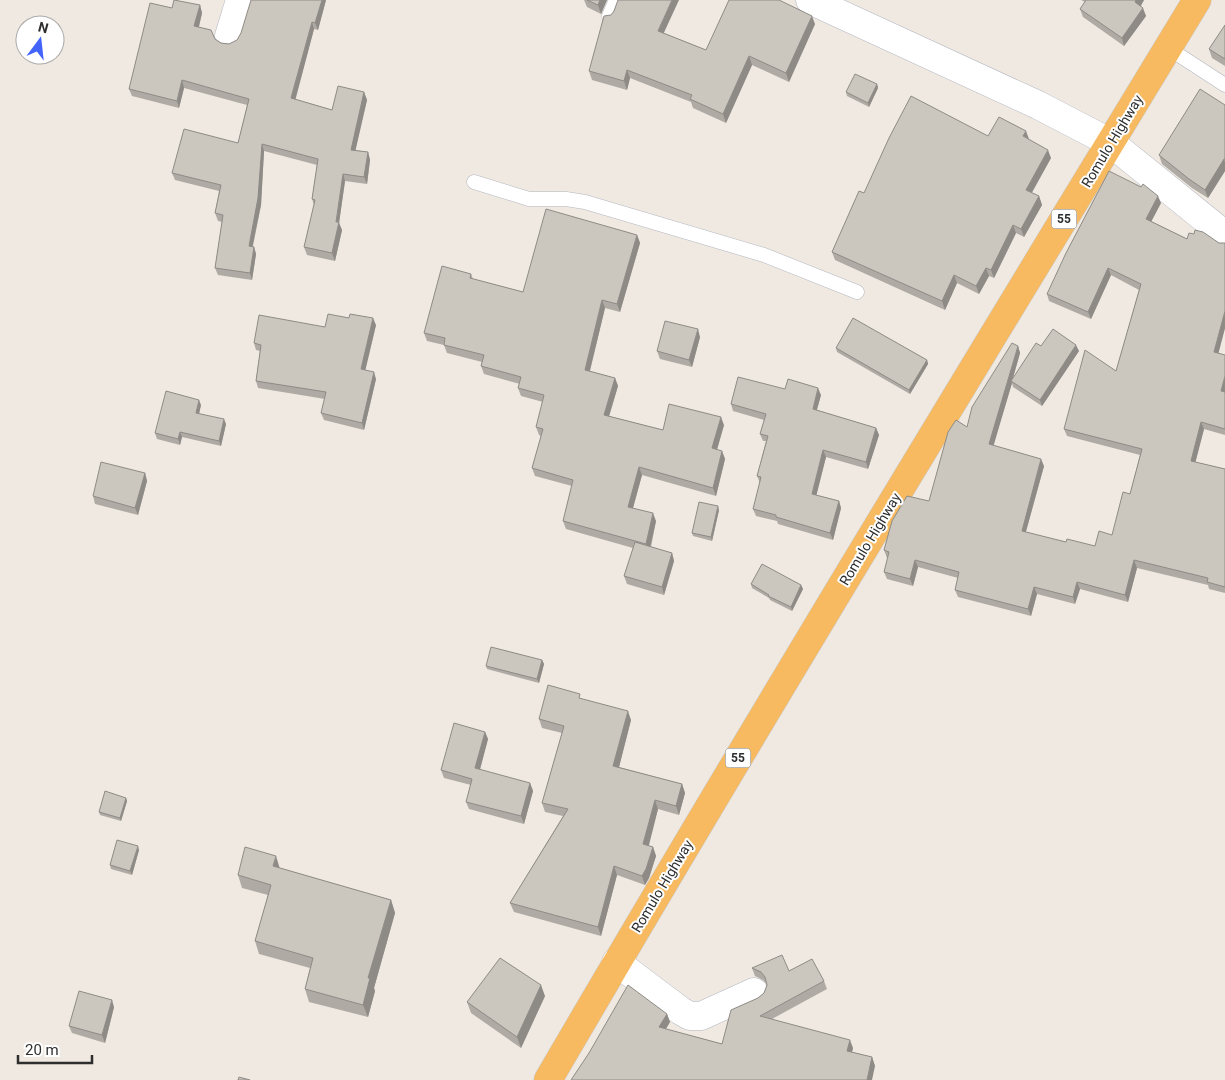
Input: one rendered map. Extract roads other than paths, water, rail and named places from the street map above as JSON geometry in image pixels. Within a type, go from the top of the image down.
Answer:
[{"type":"highway","name":"Romulo Highway","points":[[548,1080],[616,962],[984,349],[1198,0]]},
{"type":"street","points":[[229,36],[240,0]]},
{"type":"street","points":[[810,0],[1038,105],[1111,143],[1225,235]]},
{"type":"street","points":[[616,962],[690,1016],[701,1016],[754,992]]},
{"type":"lane","points":[[609,16],[616,0]]},
{"type":"lane","points":[[1168,48],[1225,85]]},
{"type":"lane","points":[[474,182],[529,199],[566,199],[585,202],[764,255],[857,292]]}]
